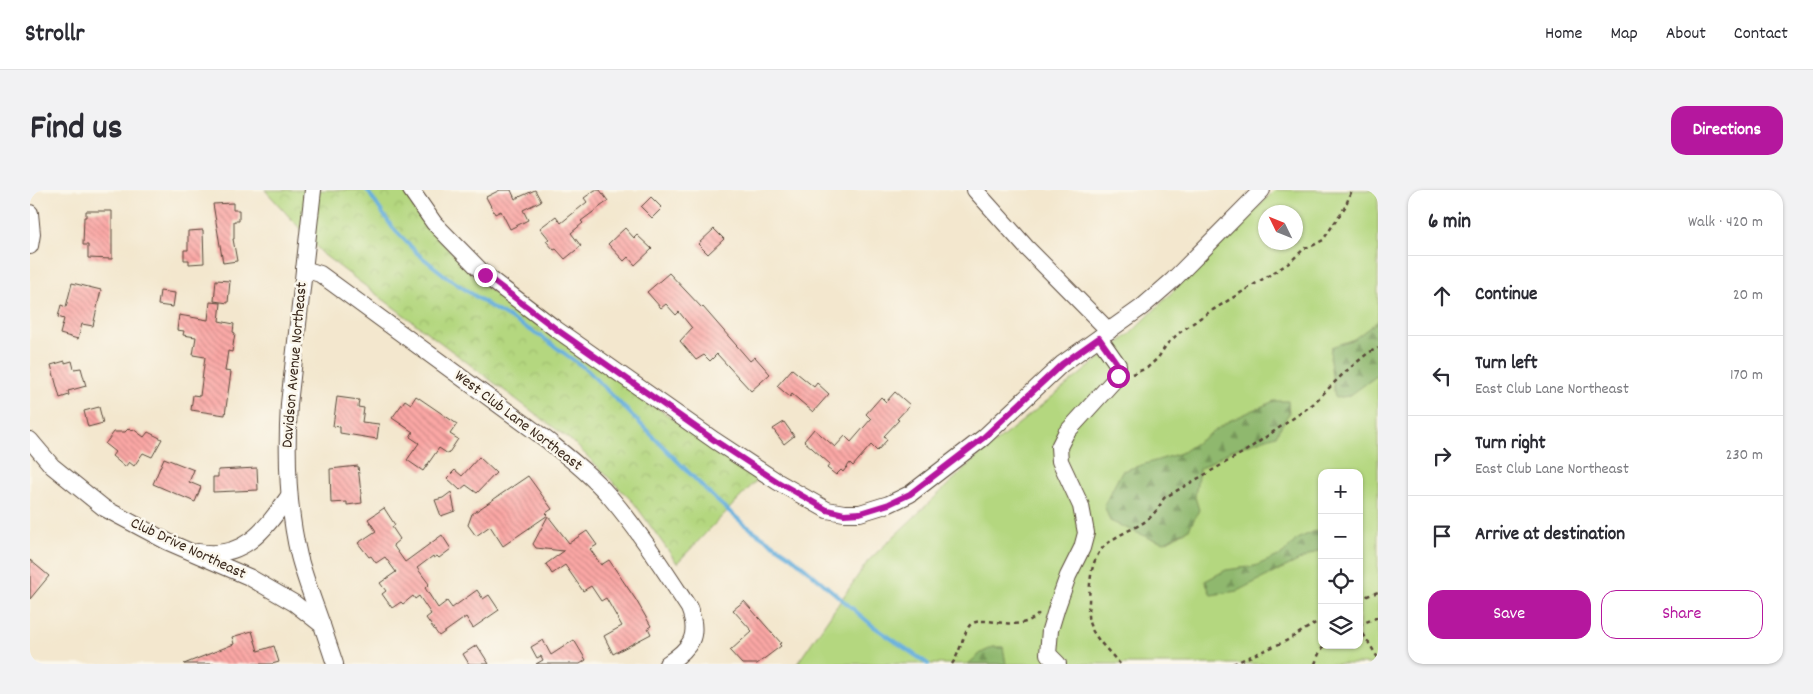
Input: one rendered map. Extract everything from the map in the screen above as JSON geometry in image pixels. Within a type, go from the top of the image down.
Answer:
[{"type":"street","name":"Davidson Avenue Northeast","points":[[313,190],[289,404],[287,439],[289,496],[300,557],[322,625]]},
{"type":"street","points":[[411,190],[434,223],[485,275],[556,329],[714,440],[778,482],[827,510],[844,514],[860,513],[889,504],[910,494],[983,438],[1062,364],[1142,307],[1173,280],[1262,190]]},
{"type":"street","points":[[976,190],[1104,335],[1118,365],[1118,376],[1066,433],[1059,447],[1060,461],[1081,506],[1086,533],[1082,548],[1068,576],[1050,630],[1048,654],[1058,664]]},
{"type":"street","points":[[30,213],[32,234],[30,246]]},
{"type":"street","name":"West Club Lane Northeast","points":[[304,269],[320,274],[540,434],[579,466],[609,496],[636,528],[689,608],[694,621],[692,640],[686,649],[667,664]]},
{"type":"street","name":"Club Drive Northeast","points":[[30,440],[52,466],[104,508],[146,531],[269,588],[294,603],[322,625]]},
{"type":"street","points":[[184,548],[215,553],[244,546],[265,529],[289,496]]},
{"type":"street","points":[[322,625],[335,664]]},
{"type":"path","points":[[1118,376],[1133,374],[1147,368],[1179,333],[1203,316],[1290,263],[1305,248],[1314,246],[1323,240],[1345,206],[1352,190]]},
{"type":"path","points":[[1120,664],[1089,624],[1090,581],[1093,563],[1101,550],[1110,541],[1150,520],[1164,498],[1244,452],[1314,404],[1344,373],[1368,353],[1378,348]]},
{"type":"path","points":[[1363,598],[1378,592]]},
{"type":"path","points":[[952,664],[957,657],[969,626],[976,622],[1021,624],[1036,617],[1041,611]]},
{"type":"path","points":[[1363,624],[1378,617]]},
{"type":"path","points":[[1233,664],[1286,642],[1318,622]]},
{"type":"path","points":[[1363,633],[1378,658]]},
{"type":"path","points":[[1315,664],[1322,649]]},
{"type":"green space","points":[[265,190],[406,190],[415,212],[480,283],[758,479],[677,563],[634,503],[573,442],[324,255]]},
{"type":"green space","points":[[1275,190],[1378,190],[1378,664],[797,664],[868,561],[975,459],[1130,334],[1258,207],[1258,250],[1303,250],[1303,205],[1260,205]]},
{"type":"green space","points":[[1378,321],[1378,375],[1349,396],[1335,398],[1330,361],[1331,347],[1354,339]]},
{"type":"green space","points":[[1274,401],[1288,401],[1289,413],[1276,435],[1232,450],[1199,469],[1195,497],[1199,510],[1189,529],[1165,542],[1149,538],[1110,521],[1104,505],[1122,471],[1181,453],[1229,421]]},
{"type":"green space","points":[[1318,530],[1318,551],[1237,591],[1211,595],[1205,581],[1226,570],[1255,566],[1283,554],[1297,539]]},
{"type":"green space","points":[[993,647],[1003,647],[1006,664],[968,664],[981,653]]},
{"type":"building","points":[[500,190],[511,190],[515,199],[535,190],[541,201],[523,210],[528,220],[510,229],[501,211],[495,214],[486,197]]},
{"type":"building","points":[[595,190],[600,190],[608,201],[581,221],[583,223],[571,233],[581,246],[565,259],[546,241],[549,239],[540,228],[556,216],[561,223],[587,202],[584,198]]},
{"type":"building","points":[[651,197],[662,208],[652,218],[641,207]]},
{"type":"building","points":[[233,203],[233,210],[239,210],[239,221],[234,221],[233,239],[237,261],[223,263],[213,204]]},
{"type":"building","points":[[86,211],[112,211],[112,259],[88,258],[88,245],[83,245]]},
{"type":"building","points":[[625,228],[634,238],[637,235],[652,249],[635,265],[628,257],[624,261],[608,244]]},
{"type":"building","points":[[714,229],[724,239],[708,254],[698,244]]},
{"type":"building","points":[[203,230],[204,263],[189,264],[189,260],[184,260],[184,250],[188,250],[188,231]]},
{"type":"building","points":[[669,273],[703,307],[750,361],[755,357],[770,374],[751,391],[717,354],[710,361],[704,355],[696,360],[680,341],[692,328],[679,312],[676,315],[666,304],[661,308],[647,292]]},
{"type":"building","points":[[216,280],[230,281],[228,303],[214,301]]},
{"type":"building","points":[[72,283],[101,290],[93,326],[82,324],[78,339],[60,334],[64,319],[58,317],[61,305],[66,307]]},
{"type":"building","points":[[160,291],[175,293],[173,307],[158,305]]},
{"type":"building","points":[[210,302],[221,303],[219,321],[234,324],[233,332],[235,333],[232,352],[228,351],[225,371],[231,372],[225,415],[191,410],[193,395],[200,396],[205,357],[193,355],[196,337],[183,335],[184,331],[177,330],[179,315],[208,320]]},
{"type":"building","points":[[65,361],[65,363],[72,361],[74,369],[81,368],[86,386],[68,391],[69,395],[60,398],[51,365]]},
{"type":"building","points":[[792,369],[814,387],[817,383],[829,394],[813,412],[792,394],[790,397],[777,386]]},
{"type":"building","points":[[895,392],[910,405],[884,436],[887,440],[877,451],[871,445],[853,466],[850,463],[843,472],[841,470],[836,475],[827,468],[830,464],[804,441],[814,429],[835,447],[845,436],[851,442],[871,419],[866,414],[881,397],[886,402]]},
{"type":"building","points":[[416,396],[457,424],[450,434],[458,439],[448,454],[439,448],[423,471],[407,460],[419,443],[410,437],[413,432],[392,418],[405,400],[411,404]]},
{"type":"building","points":[[337,397],[359,400],[358,407],[364,408],[362,422],[379,424],[377,439],[340,433],[340,427],[333,426]]},
{"type":"building","points":[[99,407],[103,423],[88,427],[84,411]]},
{"type":"building","points":[[784,422],[794,436],[784,444],[773,429]]},
{"type":"building","points":[[129,428],[144,437],[148,432],[162,439],[152,457],[143,453],[134,466],[129,462],[125,467],[112,456],[115,452],[105,444],[114,432],[125,432]]},
{"type":"building","points":[[479,457],[496,473],[477,493],[466,485],[460,490],[447,478],[455,470],[462,476]]},
{"type":"building","points":[[164,458],[194,470],[189,482],[201,487],[195,502],[153,484]]},
{"type":"building","points":[[358,466],[362,503],[347,505],[347,502],[331,503],[330,469]]},
{"type":"building","points":[[257,468],[258,490],[213,492],[213,477],[218,477],[218,470]]},
{"type":"building","points":[[528,476],[552,509],[546,513],[548,515],[503,546],[490,526],[476,536],[468,525],[472,514]]},
{"type":"building","points":[[451,492],[455,511],[441,516],[435,500],[443,498]]},
{"type":"building","points":[[384,508],[395,525],[392,527],[400,539],[393,545],[405,562],[442,535],[451,549],[439,558],[437,556],[434,558],[433,556],[417,568],[429,584],[425,588],[438,608],[447,601],[452,608],[477,590],[483,599],[489,595],[499,610],[473,628],[466,617],[439,636],[426,618],[431,614],[419,596],[415,599],[413,596],[403,604],[401,602],[392,608],[382,594],[386,591],[380,583],[396,572],[385,557],[376,563],[358,543],[376,531],[368,519]]},
{"type":"building","points":[[548,516],[569,543],[587,531],[597,545],[590,549],[601,565],[609,560],[651,626],[648,628],[651,634],[613,654],[604,636],[622,626],[606,598],[601,601],[591,586],[583,591],[565,565],[552,574],[546,564],[564,551],[536,548],[533,544]]},
{"type":"building","points":[[30,560],[49,576],[30,599]]},
{"type":"building","points":[[744,601],[781,643],[779,644],[781,646],[757,664],[742,664],[730,651],[752,631],[733,610]]},
{"type":"building","points":[[252,631],[258,651],[274,646],[279,662],[272,664],[184,664],[234,644],[232,637]]},
{"type":"building","points":[[543,640],[551,655],[574,640],[586,660],[580,664],[536,664],[543,660],[541,656],[537,658],[531,647]]},
{"type":"building","points":[[477,645],[489,664],[469,664],[463,654]]},
{"type":"waterway","points":[[367,190],[392,227],[418,254],[447,277],[494,309],[542,337],[587,370],[716,500],[745,525],[791,556],[873,626],[928,664]]},
{"type":"route","points":[[485,275],[556,329],[714,440],[778,482],[827,510],[844,514],[860,513],[889,504],[910,494],[983,438],[1062,364],[1099,338],[1118,365],[1118,376]]}]
